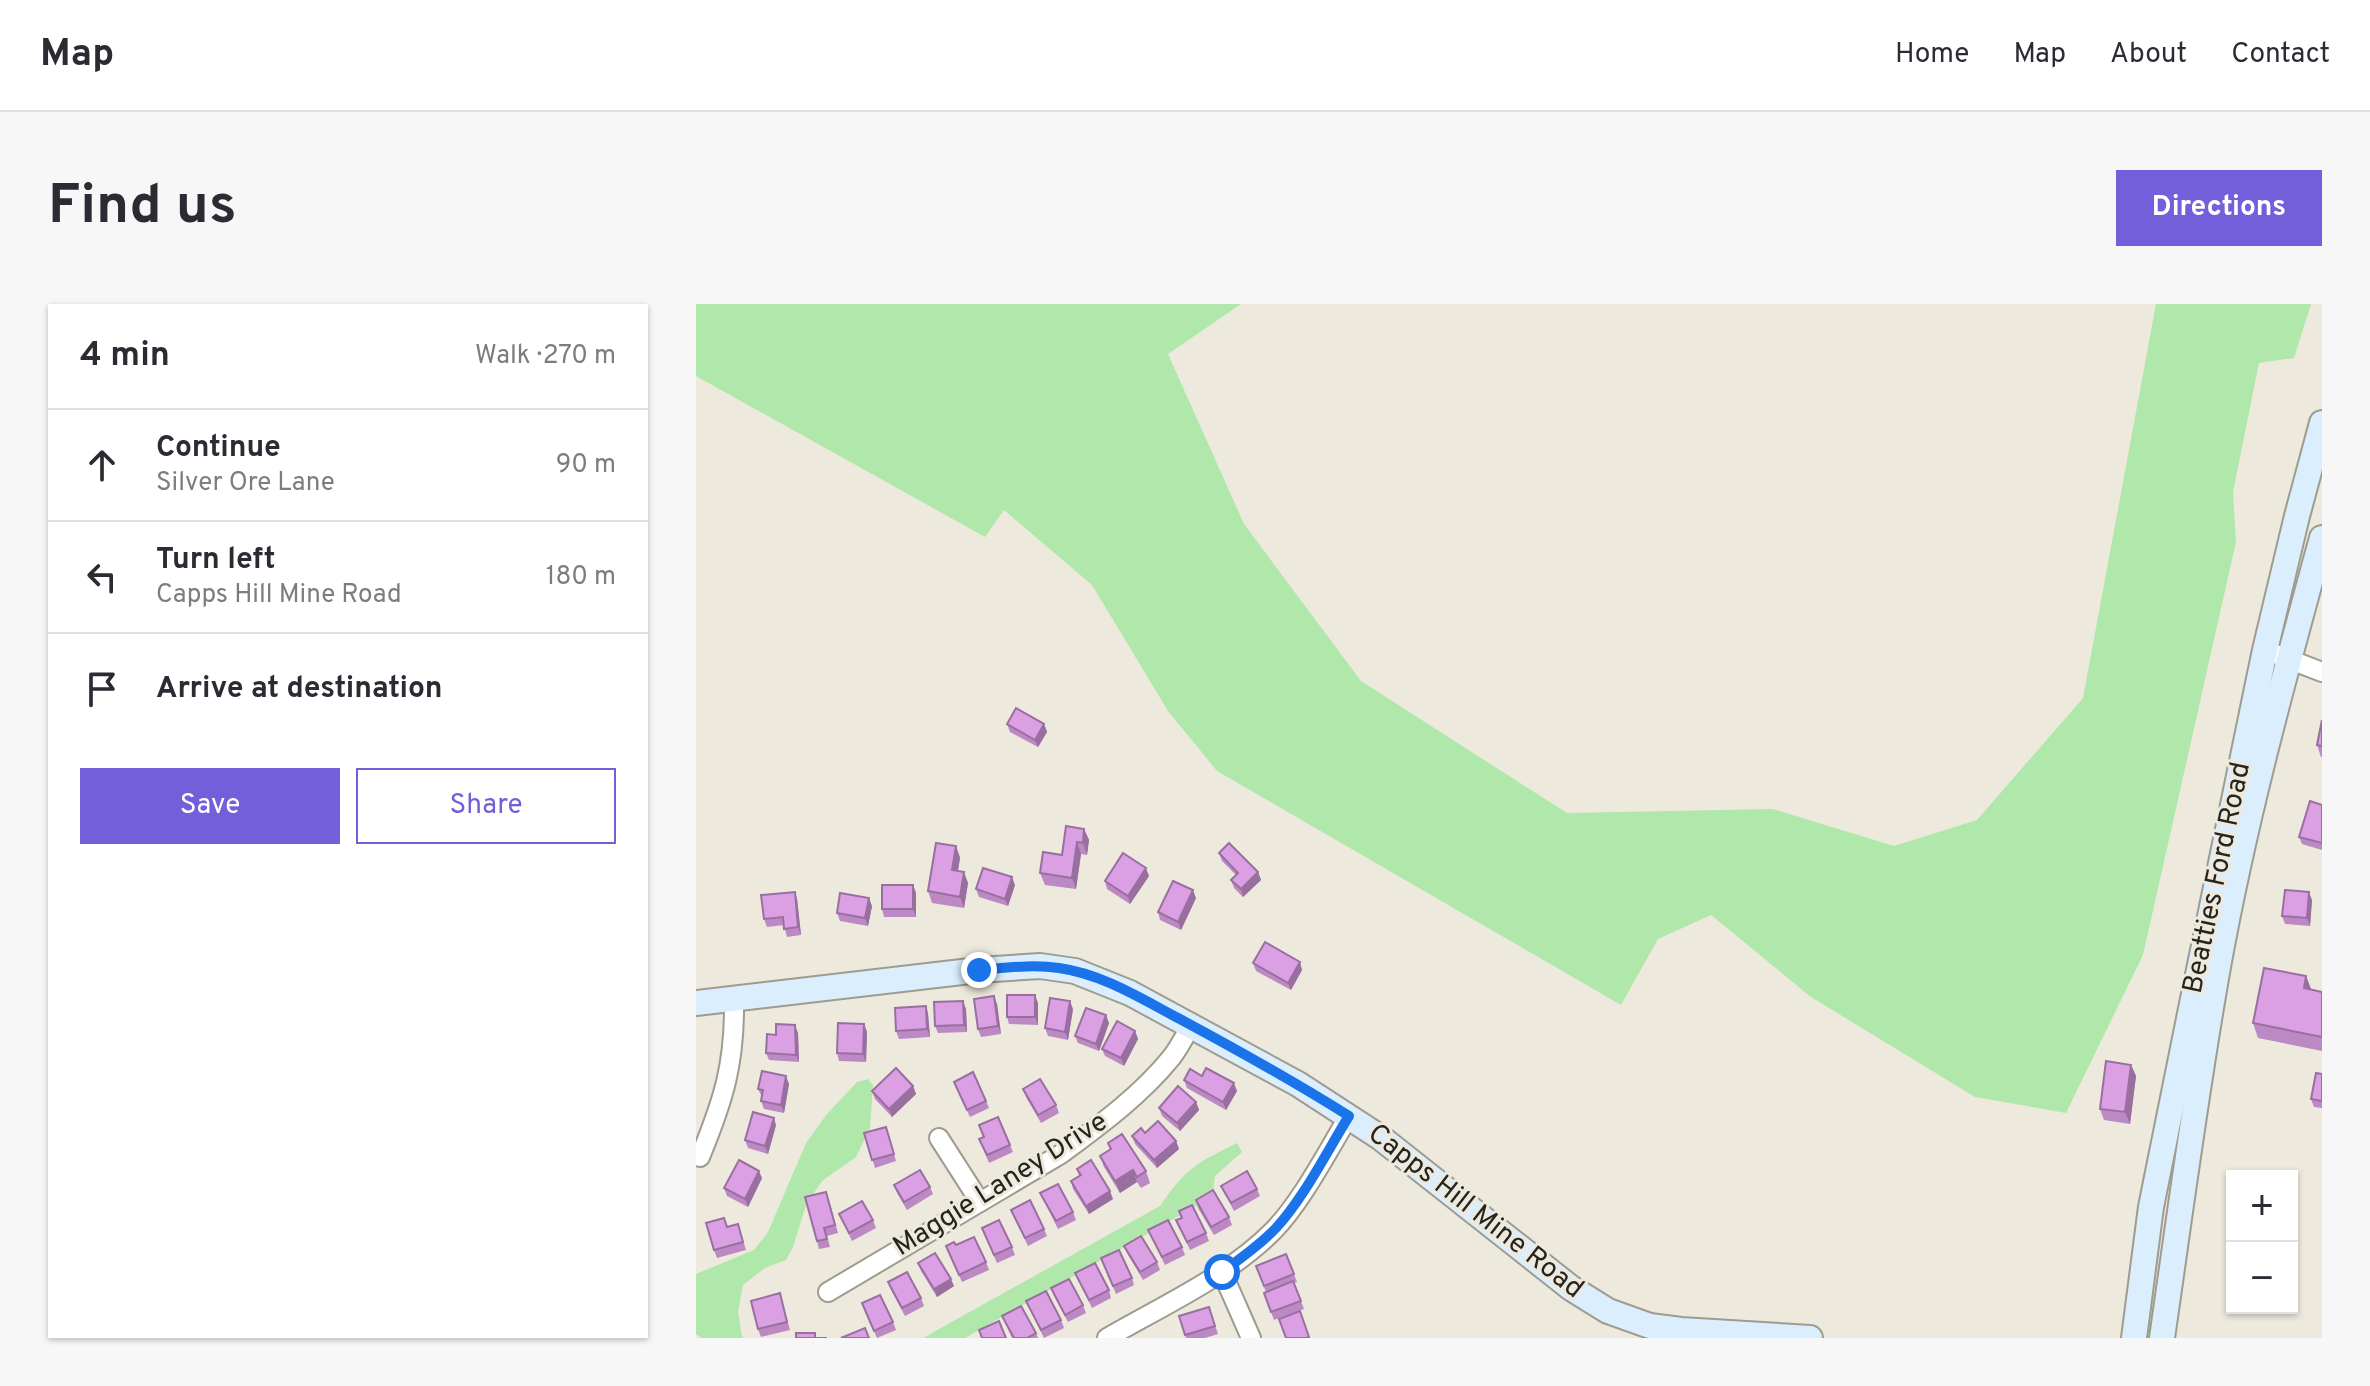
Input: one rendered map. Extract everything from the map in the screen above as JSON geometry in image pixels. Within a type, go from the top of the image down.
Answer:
[{"type":"main road","name":"Beatties Ford Road","points":[[2134,1338],[2151,1207],[2265,650],[2322,423]]},
{"type":"main road","name":"Beatties Ford Road","points":[[2162,1338],[2218,965],[2256,792],[2322,538]]},
{"type":"main road","name":"Capps Hill Mine Road","points":[[696,1003],[979,970],[1040,966],[1094,977],[1191,1025],[1349,1116],[1571,1288],[1608,1311],[1650,1326],[1810,1338]]},
{"type":"street","points":[[2265,650],[2322,672]]},
{"type":"street","points":[[700,1157],[729,1078],[735,1036],[734,999]]},
{"type":"street","name":"Maggie Laney Drive","points":[[828,1292],[1061,1154],[1121,1108],[1172,1056],[1191,1025]]},
{"type":"street","points":[[1107,1338],[1222,1272],[1275,1229],[1349,1116]]},
{"type":"street","points":[[939,1138],[980,1202]]},
{"type":"street","points":[[1222,1272],[1251,1338]]},
{"type":"green space","points":[[696,304],[1241,304],[1168,354],[1244,524],[1361,681],[1567,813],[1773,809],[1894,846],[1977,820],[2083,698],[2156,304],[2311,304],[2294,358],[2259,363],[2233,492],[2236,542],[2143,955],[2066,1113],[1975,1097],[1811,997],[1711,915],[1658,939],[1621,1005],[1217,771],[1168,711],[1092,585],[1004,510],[985,537],[696,376]]},
{"type":"green space","points":[[868,1079],[873,1085],[870,1128],[856,1157],[822,1181],[806,1205],[786,1260],[765,1268],[743,1285],[738,1312],[744,1338],[701,1338],[696,1334],[696,1274],[754,1250],[768,1232],[806,1143],[827,1114],[857,1082]]},
{"type":"green space","points":[[1237,1143],[1242,1152],[1215,1176],[1212,1197],[965,1338],[923,1338],[1160,1206],[1193,1168]]},
{"type":"building","points":[[1016,708],[1044,724],[1035,740],[1007,724]]},
{"type":"building","points":[[2322,720],[2322,746],[2317,745]]},
{"type":"building","points":[[2310,801],[2322,805],[2322,843],[2299,837]]},
{"type":"building","points":[[1066,826],[1084,829],[1083,843],[1077,842],[1072,878],[1040,873],[1043,852],[1062,855]]},
{"type":"building","points":[[936,843],[956,846],[952,870],[964,872],[960,897],[928,891]]},
{"type":"building","points":[[1229,843],[1258,872],[1241,889],[1231,880],[1238,873],[1219,853]]},
{"type":"building","points":[[1123,853],[1146,868],[1128,896],[1105,881]]},
{"type":"building","points":[[983,868],[1012,877],[1005,899],[976,889]]},
{"type":"building","points":[[1173,881],[1193,890],[1178,922],[1158,912]]},
{"type":"building","points":[[882,885],[913,885],[913,909],[882,909]]},
{"type":"building","points":[[2285,890],[2309,892],[2307,918],[2282,916]]},
{"type":"building","points":[[795,892],[798,927],[784,929],[783,917],[764,919],[761,895]]},
{"type":"building","points":[[840,893],[869,898],[865,918],[837,913]]},
{"type":"building","points":[[1265,942],[1300,962],[1288,983],[1253,963]]},
{"type":"building","points":[[2264,968],[2306,976],[2304,988],[2322,992],[2322,1037],[2253,1023]]},
{"type":"building","points":[[1007,995],[1035,995],[1035,1017],[1007,1017]]},
{"type":"building","points":[[994,996],[998,1026],[978,1029],[974,999]]},
{"type":"building","points":[[1050,998],[1070,1001],[1065,1032],[1045,1028]]},
{"type":"building","points":[[963,1001],[964,1025],[935,1026],[934,1002]]},
{"type":"building","points":[[926,1006],[927,1029],[896,1031],[895,1008]]},
{"type":"building","points":[[1086,1008],[1106,1015],[1096,1044],[1075,1036]]},
{"type":"building","points":[[1117,1021],[1135,1031],[1121,1058],[1102,1049]]},
{"type":"building","points":[[838,1023],[864,1024],[863,1054],[837,1053]]},
{"type":"building","points":[[776,1024],[795,1025],[796,1055],[766,1053],[767,1034],[776,1035]]},
{"type":"building","points":[[2106,1061],[2131,1065],[2125,1112],[2100,1109]]},
{"type":"building","points":[[896,1068],[913,1086],[889,1109],[872,1091]]},
{"type":"building","points":[[1206,1068],[1234,1083],[1223,1102],[1184,1080],[1190,1069],[1202,1076]]},
{"type":"building","points":[[762,1071],[786,1076],[781,1105],[761,1101],[763,1090],[758,1089]]},
{"type":"building","points":[[973,1072],[986,1101],[967,1110],[954,1082]]},
{"type":"building","points":[[2316,1073],[2322,1074],[2322,1101],[2311,1099]]},
{"type":"building","points":[[1040,1079],[1056,1105],[1038,1115],[1023,1089]]},
{"type":"building","points":[[1178,1086],[1196,1102],[1177,1123],[1159,1108]]},
{"type":"building","points":[[753,1112],[774,1118],[765,1146],[745,1140]]},
{"type":"building","points":[[998,1117],[1010,1145],[987,1155],[979,1139],[984,1137],[979,1125]]},
{"type":"building","points":[[1158,1121],[1176,1141],[1154,1160],[1132,1136],[1141,1128],[1145,1133]]},
{"type":"building","points":[[886,1127],[894,1154],[872,1160],[864,1133]]},
{"type":"building","points":[[1122,1134],[1146,1171],[1137,1177],[1133,1170],[1115,1181],[1100,1156],[1111,1149],[1108,1143]]},
{"type":"building","points":[[739,1160],[759,1171],[745,1199],[724,1188]]},
{"type":"building","points":[[1091,1160],[1110,1191],[1086,1206],[1071,1181],[1081,1175],[1077,1169]]},
{"type":"building","points":[[920,1170],[930,1187],[904,1202],[894,1185]]},
{"type":"building","points":[[1247,1171],[1257,1189],[1231,1203],[1221,1186]]},
{"type":"building","points":[[1058,1184],[1073,1212],[1056,1221],[1040,1193]]},
{"type":"building","points":[[1213,1190],[1229,1217],[1211,1227],[1196,1200]]},
{"type":"building","points":[[826,1192],[835,1225],[824,1228],[827,1239],[817,1241],[805,1197]]},
{"type":"building","points":[[1030,1200],[1044,1229],[1025,1238],[1011,1210]]},
{"type":"building","points":[[862,1201],[873,1220],[849,1233],[839,1214]]},
{"type":"building","points":[[1192,1205],[1206,1233],[1187,1242],[1176,1220],[1182,1218],[1179,1211]]},
{"type":"building","points":[[724,1218],[727,1227],[738,1224],[743,1242],[714,1250],[706,1223]]},
{"type":"building","points":[[999,1220],[1012,1247],[994,1255],[982,1228]]},
{"type":"building","points":[[1168,1220],[1182,1247],[1162,1257],[1148,1230]]},
{"type":"building","points":[[1141,1236],[1157,1262],[1140,1272],[1124,1246]]},
{"type":"building","points":[[974,1237],[986,1262],[959,1275],[946,1246]]},
{"type":"building","points":[[1119,1250],[1132,1278],[1113,1286],[1101,1258]]},
{"type":"building","points":[[935,1253],[951,1279],[934,1289],[918,1263]]},
{"type":"building","points":[[1286,1254],[1294,1274],[1264,1286],[1256,1266]]},
{"type":"building","points":[[1095,1263],[1109,1290],[1089,1300],[1075,1273]]},
{"type":"building","points":[[907,1272],[921,1298],[902,1308],[888,1282]]},
{"type":"building","points":[[1069,1279],[1083,1305],[1065,1315],[1051,1288]]},
{"type":"building","points":[[1293,1281],[1301,1301],[1271,1312],[1264,1293]]},
{"type":"building","points":[[1046,1291],[1061,1320],[1041,1330],[1026,1301]]},
{"type":"building","points":[[780,1293],[787,1322],[758,1329],[751,1301]]},
{"type":"building","points":[[880,1295],[893,1322],[874,1331],[862,1303]]},
{"type":"building","points":[[1021,1306],[1036,1333],[1027,1338],[1014,1338],[1002,1316]]},
{"type":"building","points":[[1209,1307],[1215,1326],[1185,1335],[1179,1316]]},
{"type":"building","points":[[1300,1311],[1309,1337],[1286,1338],[1279,1319]]},
{"type":"building","points":[[999,1321],[1006,1338],[982,1338],[979,1330]]},
{"type":"building","points":[[865,1328],[869,1338],[841,1338]]},
{"type":"building","points":[[796,1333],[815,1333],[815,1338],[796,1338]]},
{"type":"route","points":[[979,970],[1040,966],[1094,977],[1191,1025],[1349,1116],[1289,1212],[1253,1249],[1222,1272]]}]
